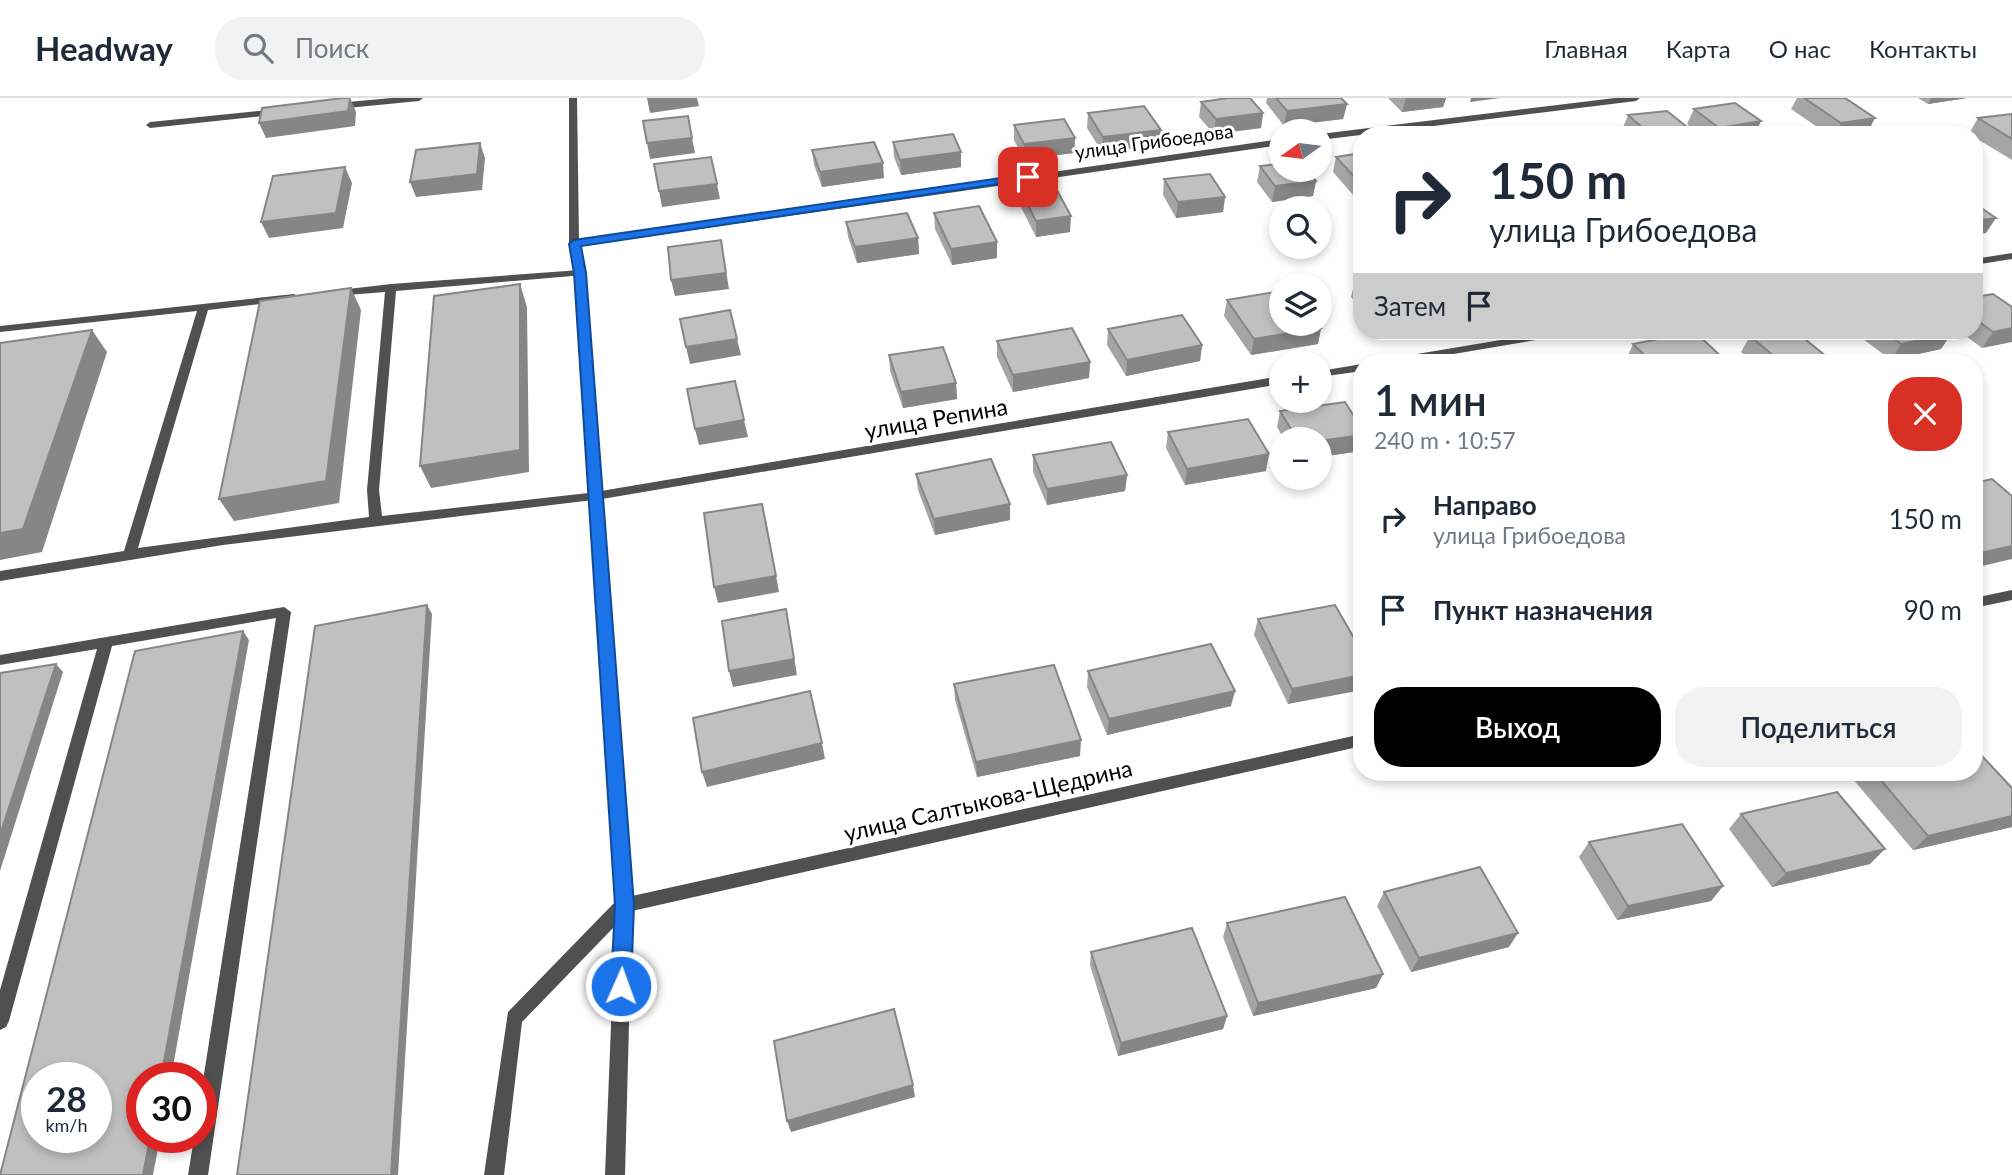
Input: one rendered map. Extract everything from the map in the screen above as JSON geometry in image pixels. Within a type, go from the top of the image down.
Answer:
[{"type":"street","points":[[325,107],[419,98]]},
{"type":"street","points":[[573,98],[574,244],[580,273],[597,496],[624,905],[615,1175]]},
{"type":"street","points":[[1409,126],[1636,98]]},
{"type":"street","points":[[150,125],[284,111]]},
{"type":"street","points":[[1332,136],[1353,133]]},
{"type":"street","name":"улица Грибоедова","points":[[574,244],[1269,144]]},
{"type":"street","points":[[1983,261],[2012,256]]},
{"type":"street","points":[[324,294],[580,273]]},
{"type":"street","points":[[376,520],[373,490],[391,287]]},
{"type":"street","points":[[0,329],[311,295]]},
{"type":"street","points":[[130,553],[204,306]]},
{"type":"street","points":[[1435,354],[1518,340]]},
{"type":"street","points":[[1332,372],[1353,368]]},
{"type":"street","name":"улица Репина","points":[[0,576],[130,553],[376,520],[597,496],[1269,382]]},
{"type":"street","points":[[1983,601],[2012,595]]},
{"type":"street","points":[[0,660],[284,612],[198,1175]]},
{"type":"street","points":[[0,1021],[106,643]]},
{"type":"street","name":"улица Салтыкова-Щедрина","points":[[624,905],[1353,742]]},
{"type":"street","points":[[494,1175],[514,1018],[624,905]]},
{"type":"building","points":[[350,98],[348,111],[259,123],[262,108]]},
{"type":"building","points":[[1250,98],[1263,113],[1216,119],[1201,102]]},
{"type":"building","points":[[1276,98],[1341,98],[1347,104],[1287,111]]},
{"type":"building","points":[[1804,98],[1845,98],[1875,118],[1841,123]]},
{"type":"building","points":[[1735,103],[1761,121],[1716,126],[1694,109]]},
{"type":"building","points":[[1144,106],[1161,130],[1103,137],[1088,113]]},
{"type":"building","points":[[1667,111],[1686,126],[1641,126],[1628,115]]},
{"type":"building","points":[[2012,114],[2012,139],[1978,118]]},
{"type":"building","points":[[688,116],[692,138],[647,143],[643,121]]},
{"type":"building","points":[[1064,119],[1075,138],[1024,144],[1014,125]]},
{"type":"building","points":[[953,134],[961,152],[900,160],[893,142]]},
{"type":"building","points":[[874,142],[883,163],[820,172],[812,150]]},
{"type":"building","points":[[480,143],[477,174],[410,182],[416,150]]},
{"type":"building","points":[[1353,154],[1353,175],[1336,157]]},
{"type":"building","points":[[711,157],[717,184],[659,191],[654,164]]},
{"type":"building","points":[[1269,165],[1269,178],[1260,166]]},
{"type":"building","points":[[345,167],[336,213],[261,222],[273,176]]},
{"type":"building","points":[[1210,174],[1225,197],[1178,202],[1164,179]]},
{"type":"building","points":[[1272,182],[1308,182],[1275,186]]},
{"type":"building","points":[[1053,183],[1071,216],[1036,221],[1019,188]]},
{"type":"building","points":[[979,206],[997,242],[951,249],[934,213]]},
{"type":"building","points":[[1983,209],[1996,218],[1983,220]]},
{"type":"building","points":[[907,213],[918,238],[855,247],[846,222]]},
{"type":"building","points":[[721,240],[726,273],[671,280],[668,247]]},
{"type":"building","points":[[520,284],[520,450],[420,466],[434,296]]},
{"type":"building","points":[[351,288],[326,481],[219,499],[260,301]]},
{"type":"building","points":[[1269,293],[1269,336],[1272,336],[1254,339],[1227,300]]},
{"type":"building","points":[[1993,294],[2012,307],[2012,328],[1993,332],[1983,325],[1983,296]]},
{"type":"building","points":[[730,310],[737,339],[686,347],[680,319]]},
{"type":"building","points":[[1182,315],[1202,345],[1127,360],[1108,329]]},
{"type":"building","points":[[1072,328],[1090,362],[1013,375],[997,341]]},
{"type":"building","points":[[92,330],[23,529],[0,533],[0,343]]},
{"type":"building","points":[[1654,340],[1704,340],[1718,354],[1644,354],[1633,344]]},
{"type":"building","points":[[1755,340],[1806,340],[1823,354],[1771,354]]},
{"type":"building","points":[[1896,340],[1920,340],[1901,344]]},
{"type":"building","points":[[943,347],[956,383],[901,392],[889,355]]},
{"type":"building","points":[[735,381],[744,420],[695,429],[687,389]]},
{"type":"building","points":[[1345,402],[1353,415],[1353,436],[1332,439],[1332,427],[1290,427],[1281,413],[1332,413],[1332,404]]},
{"type":"building","points":[[1248,419],[1269,454],[1187,469],[1168,432]]},
{"type":"building","points":[[1111,442],[1127,475],[1047,489],[1033,455]]},
{"type":"building","points":[[991,459],[1010,504],[934,519],[916,474]]},
{"type":"building","points":[[1992,479],[2012,496],[2012,546],[1983,552],[1983,481]]},
{"type":"building","points":[[762,504],[776,576],[714,587],[704,513]]},
{"type":"building","points":[[427,605],[391,1175],[237,1175],[315,626]]},
{"type":"building","points":[[1335,605],[1353,636],[1353,677],[1292,689],[1258,619]]},
{"type":"building","points":[[786,609],[794,659],[729,671],[722,621]]},
{"type":"building","points":[[243,631],[164,1062],[126,1062],[126,1153],[147,1153],[143,1175],[0,1175],[21,1093],[21,1153],[112,1153],[112,1062],[29,1062],[135,651]]},
{"type":"building","points":[[1211,644],[1235,691],[1109,719],[1088,671]]},
{"type":"building","points":[[56,664],[0,835],[0,673]]},
{"type":"building","points":[[1054,665],[1081,740],[976,762],[954,684]]},
{"type":"building","points":[[810,691],[822,743],[702,772],[693,718]]},
{"type":"building","points":[[1983,757],[2012,788],[2012,816],[1928,836],[1882,781],[1983,781]]},
{"type":"building","points":[[1837,792],[1885,849],[1786,873],[1741,814]]},
{"type":"building","points":[[1682,824],[1723,886],[1628,906],[1589,842]]},
{"type":"building","points":[[1480,867],[1518,933],[1419,958],[1384,892]]},
{"type":"building","points":[[1345,897],[1383,974],[1258,1003],[1227,923]]},
{"type":"building","points":[[1192,928],[1227,1016],[1121,1043],[1091,952]]},
{"type":"building","points":[[894,1009],[913,1085],[787,1121],[774,1041]]},
{"type":"route","points":[[621,986],[624,905],[597,496],[580,273],[574,244],[1028,177]]}]
